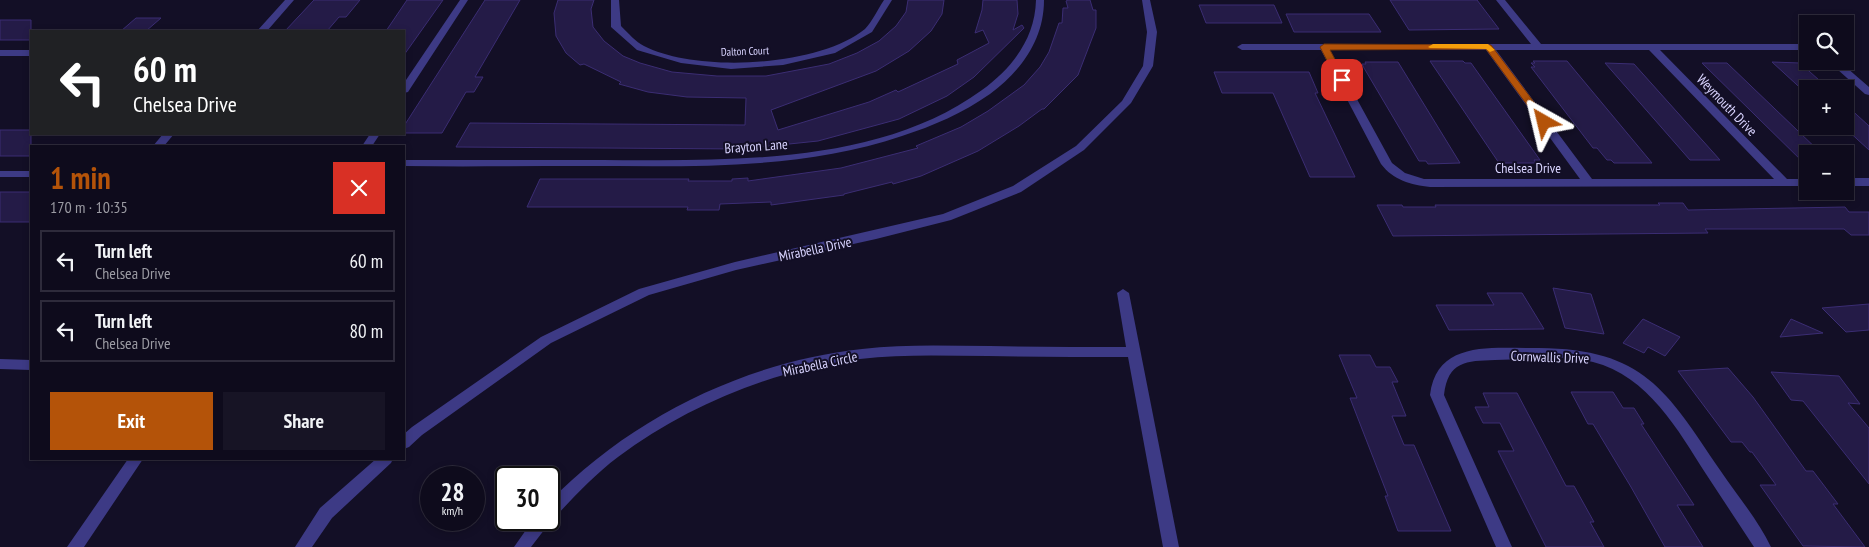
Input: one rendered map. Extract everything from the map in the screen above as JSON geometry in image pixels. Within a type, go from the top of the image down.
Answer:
[{"type":"street","points":[[263,30],[290,0]]},
{"type":"street","points":[[405,88],[464,0]]},
{"type":"street","name":"Dalton Court","points":[[615,0],[612,15],[616,25],[624,36],[636,45],[652,53],[676,60],[700,64],[732,65],[786,62],[815,57],[836,49],[871,28],[886,8],[888,0]]},
{"type":"street","name":"Brayton Lane","points":[[405,163],[748,163],[812,157],[864,146],[935,121],[996,84],[1016,64],[1030,44],[1038,24],[1040,0]]},
{"type":"street","name":"Mirabella Drive","points":[[405,442],[417,431],[546,340],[644,292],[734,266],[876,236],[947,217],[1017,189],[1080,148],[1126,103],[1148,66],[1152,32],[1146,0]]},
{"type":"street","points":[[1500,0],[1538,46]]},
{"type":"street","points":[[1488,46],[1589,183]]},
{"type":"street","name":"Weymouth Drive","points":[[1651,46],[1784,182]]},
{"type":"street","points":[[1242,47],[1799,47]]},
{"type":"street","name":"Chelsea Drive","points":[[1324,47],[1387,164],[1399,176],[1409,180],[1430,183],[1799,182]]},
{"type":"street","points":[[0,53],[30,53]]},
{"type":"street","points":[[1843,70],[1869,92]]},
{"type":"street","points":[[159,145],[168,135]]},
{"type":"street","points":[[0,174],[30,174]]},
{"type":"street","points":[[1854,182],[1869,182]]},
{"type":"street","points":[[1123,293],[1171,547]]},
{"type":"street","name":"Mirabella Circle","points":[[560,499],[569,488],[612,452],[702,399],[757,378],[805,365],[847,356],[895,352],[1134,352]]},
{"type":"street","name":"Cornwallis Drive","points":[[1504,547],[1440,407],[1437,395],[1440,375],[1446,367],[1468,357],[1574,355],[1610,362],[1637,376],[1659,394],[1671,409],[1763,547]]},
{"type":"street","points":[[0,364],[30,364]]},
{"type":"street","points":[[75,547],[135,460]]},
{"type":"street","points":[[303,547],[326,514],[385,460]]},
{"type":"street","points":[[522,547],[534,531]]},
{"type":"building","points":[[314,0],[360,0],[346,17],[339,17],[328,30],[286,30]]},
{"type":"building","points":[[407,0],[443,0],[405,54],[405,30],[387,30]]},
{"type":"building","points":[[485,0],[520,0],[475,77],[483,77],[474,92],[466,92],[442,133],[405,133],[405,124]]},
{"type":"building","points":[[558,0],[594,0],[591,9],[593,27],[604,41],[623,56],[640,63],[672,72],[717,76],[766,76],[829,64],[857,53],[879,41],[896,26],[906,12],[908,0],[944,0],[942,14],[931,31],[909,51],[876,71],[771,110],[778,130],[869,102],[896,90],[898,92],[958,64],[957,60],[989,43],[983,30],[975,33],[983,0],[1017,0],[1018,14],[1013,30],[1022,25],[1024,28],[974,77],[947,96],[899,119],[818,141],[741,149],[456,147],[470,123],[745,125],[746,98],[687,97],[648,92],[619,84],[621,82],[584,64],[580,65],[566,53],[556,36],[554,13]]},
{"type":"building","points":[[1090,0],[1093,10],[1096,10],[1096,28],[1078,75],[1044,109],[1019,126],[978,151],[921,176],[844,195],[771,205],[771,202],[720,204],[719,210],[687,210],[688,207],[527,207],[540,179],[689,179],[688,181],[732,181],[732,179],[748,178],[748,181],[841,168],[918,148],[916,146],[961,127],[988,111],[1024,85],[1040,67],[1049,52],[1059,23],[1062,23],[1063,8],[1068,8],[1066,1]]},
{"type":"building","points":[[1390,0],[1477,0],[1499,29],[1409,30]]},
{"type":"building","points":[[1199,5],[1274,5],[1282,23],[1206,23]]},
{"type":"building","points":[[1286,14],[1369,14],[1381,32],[1294,32]]},
{"type":"building","points":[[136,18],[161,18],[147,30],[122,30]]},
{"type":"building","points":[[0,20],[31,20],[30,40],[0,40]]},
{"type":"building","points":[[1430,61],[1463,61],[1471,63],[1540,160],[1534,160],[1536,163],[1499,163]]},
{"type":"building","points":[[1533,61],[1567,61],[1652,163],[1614,163],[1611,160],[1607,160],[1597,148],[1593,148],[1531,67],[1535,67],[1531,63],[1535,63]]},
{"type":"building","points":[[1365,62],[1398,62],[1460,163],[1428,164],[1426,161],[1419,161],[1364,68],[1362,64],[1366,64]]},
{"type":"building","points":[[1772,62],[1799,63],[1799,70],[1808,70],[1819,80],[1799,80],[1799,87]]},
{"type":"building","points":[[1605,63],[1634,64],[1720,160],[1690,160]]},
{"type":"building","points":[[1702,63],[1727,63],[1799,132],[1799,135],[1802,135],[1813,145],[1799,145],[1799,158]]},
{"type":"building","points":[[1214,72],[1309,72],[1318,93],[1315,93],[1355,177],[1310,177],[1273,93],[1222,93]]},
{"type":"building","points":[[1854,112],[1869,126],[1869,150],[1853,135]]},
{"type":"building","points":[[0,130],[30,130],[30,156],[0,156]]},
{"type":"building","points":[[0,192],[30,192],[30,222],[0,222]]},
{"type":"building","points":[[1658,203],[1683,203],[1688,210],[1845,207],[1849,212],[1869,212],[1869,235],[1851,235],[1844,229],[1705,229],[1708,233],[1393,236],[1377,205],[1436,207],[1435,205],[1660,205]]},
{"type":"building","points":[[1553,288],[1591,294],[1604,334],[1565,328]]},
{"type":"building","points":[[1487,293],[1522,293],[1544,329],[1449,330],[1436,305],[1494,305]]},
{"type":"building","points":[[1869,304],[1869,330],[1846,332],[1822,308]]},
{"type":"building","points":[[1643,319],[1680,337],[1665,356],[1648,347],[1644,353],[1623,343]]},
{"type":"building","points":[[1791,319],[1823,333],[1780,337]]},
{"type":"building","points":[[1339,355],[1370,355],[1376,367],[1390,367],[1398,382],[1392,382],[1406,416],[1392,416],[1404,445],[1414,445],[1451,531],[1398,531],[1385,496],[1388,496],[1350,398],[1357,398]]},
{"type":"building","points":[[1728,368],[1753,397],[1806,471],[1813,471],[1838,504],[1833,504],[1865,547],[1803,546],[1760,485],[1776,485],[1752,452],[1742,442],[1731,442],[1678,371]]},
{"type":"building","points":[[1771,372],[1839,376],[1860,404],[1848,403],[1869,428],[1869,484],[1803,401],[1791,400]]},
{"type":"building","points":[[1571,392],[1613,392],[1623,408],[1634,408],[1644,424],[1641,424],[1694,505],[1677,505],[1703,547],[1665,547],[1593,424],[1588,424]]},
{"type":"building","points":[[1483,393],[1517,393],[1566,486],[1574,486],[1594,522],[1590,522],[1604,547],[1546,547],[1498,451],[1514,451],[1500,423],[1483,423],[1475,407],[1489,407]]},
{"type":"slow traffic","points":[[1433,47],[1488,46],[1490,50]]},
{"type":"route","points":[[1342,80],[1324,47],[1488,46],[1544,122]]}]
